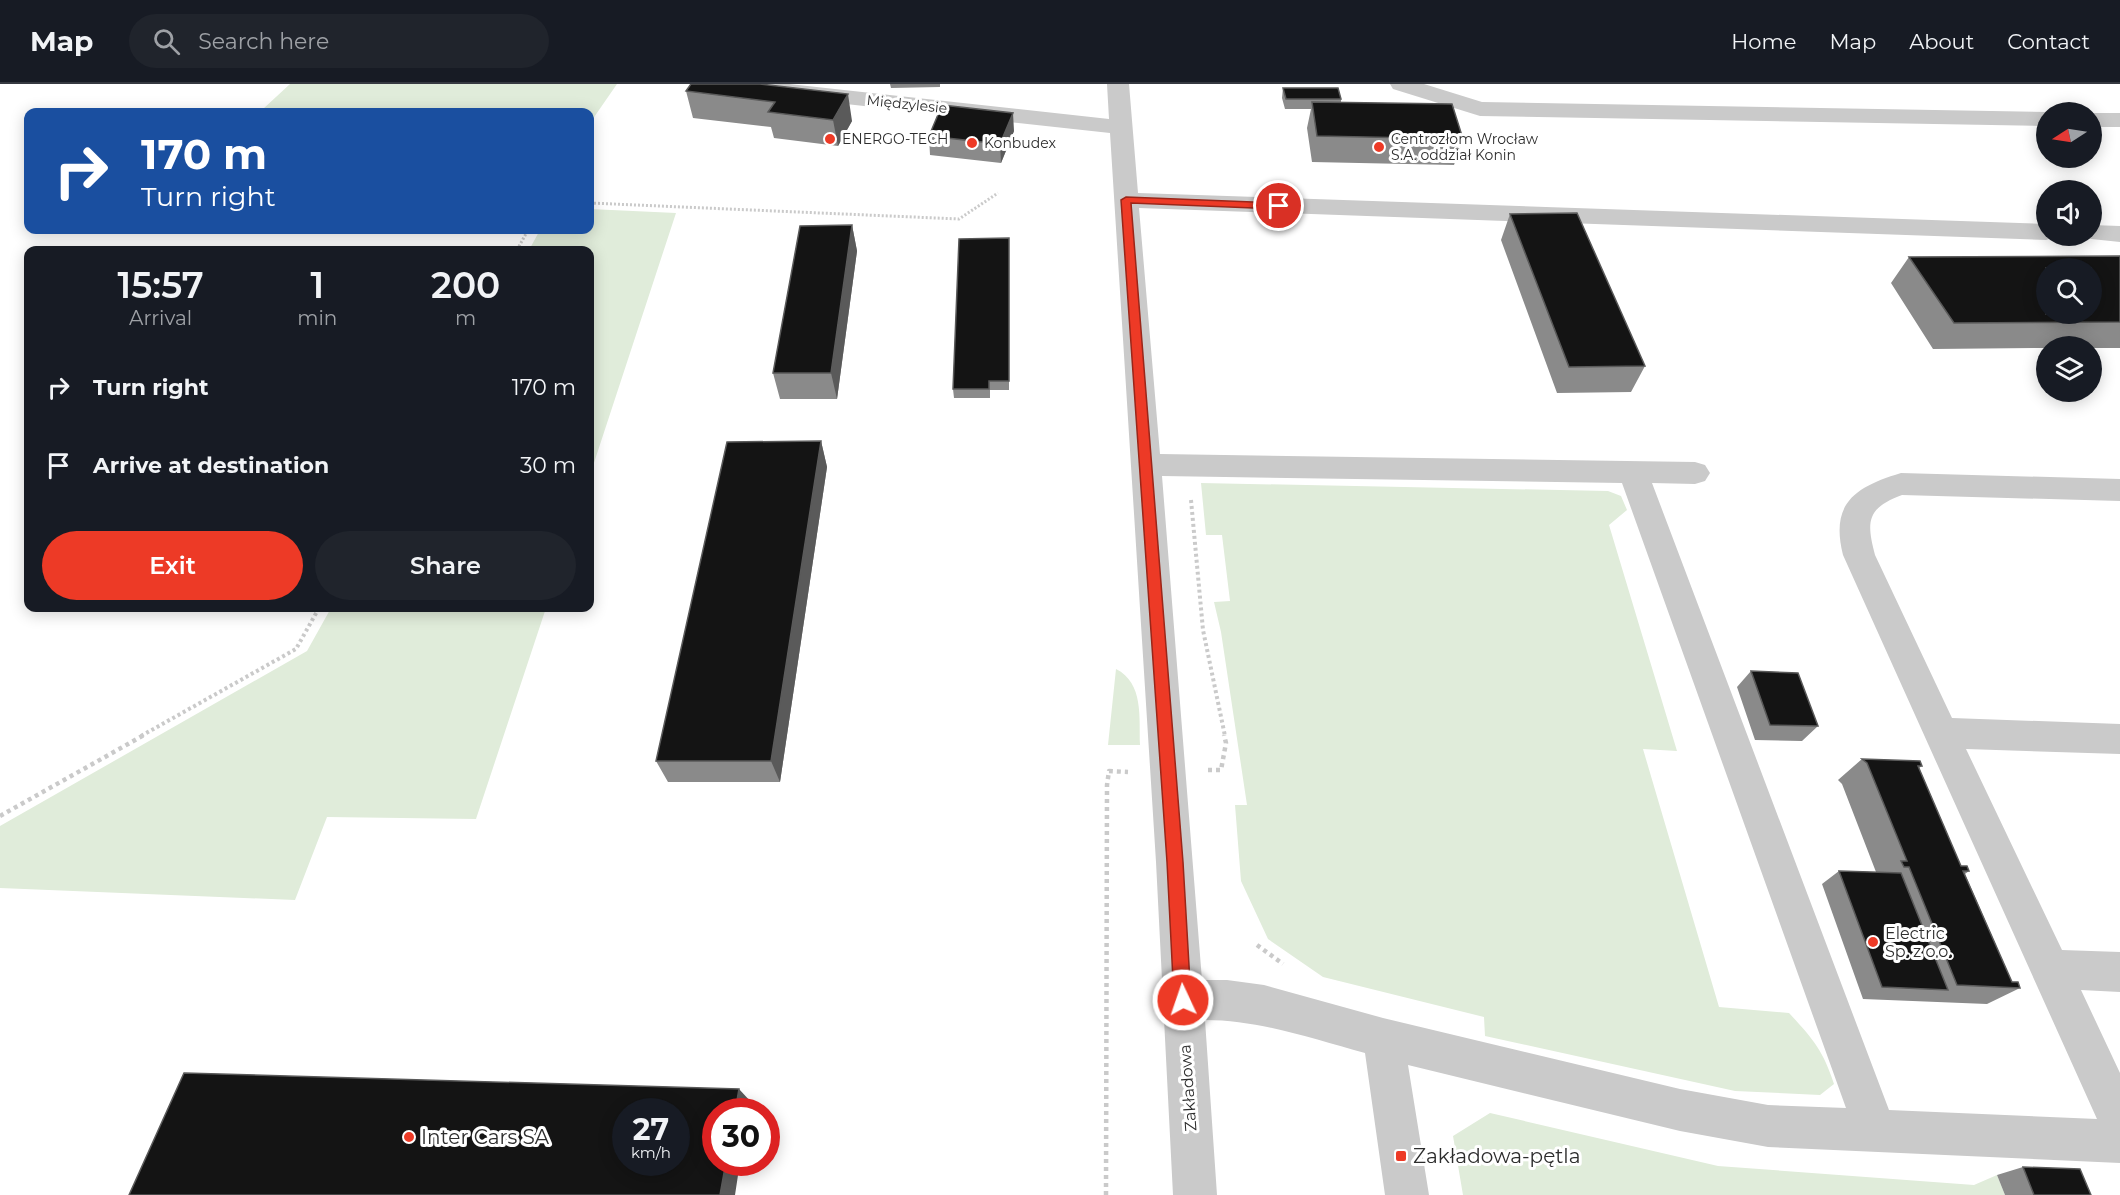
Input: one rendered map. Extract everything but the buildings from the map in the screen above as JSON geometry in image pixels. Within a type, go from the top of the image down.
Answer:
[{"type":"street","name":"Międzylesie","points":[[728,84],[1122,127]]},
{"type":"street","name":"Zakładowa","points":[[1118,84],[1195,1195]]},
{"type":"street","points":[[1401,84],[1480,109],[2036,119]]},
{"type":"street","points":[[2102,120],[2120,120]]},
{"type":"street","points":[[1126,200],[2036,232]]},
{"type":"street","points":[[2102,233],[2120,234]]},
{"type":"street","points":[[1145,465],[1695,473]]},
{"type":"street","points":[[1633,473],[1876,1131]]},
{"type":"street","points":[[2120,490],[1901,484],[1877,492],[1862,504],[1855,519],[1853,536],[1859,555],[2120,1120]]},
{"type":"street","points":[[1941,733],[2120,739]]},
{"type":"street","points":[[2050,969],[2120,972]]},
{"type":"street","points":[[1183,1000],[1227,1000],[1264,1005],[1383,1038],[1680,1110],[1768,1126],[2120,1140]]},
{"type":"street","points":[[1383,1038],[1407,1195]]},
{"type":"path","points":[[594,203],[959,219],[998,193]]},
{"type":"path","points":[[1187,465],[1203,630],[1226,742],[1221,770],[1203,770]]},
{"type":"path","points":[[0,816],[296,649],[317,612]]},
{"type":"path","points":[[1106,1195],[1106,862],[1109,771]]},
{"type":"green space","points":[[290,84],[617,84],[594,117],[594,108],[264,108]]},
{"type":"green space","points":[[594,209],[676,213],[594,463],[594,246],[531,246],[538,234],[594,234]]},
{"type":"green space","points":[[1201,483],[1608,491],[1621,496],[1627,510],[1609,525],[1677,751],[1643,749],[1719,1007],[1789,1013],[1816,1046],[1826,1062],[1834,1084],[1820,1095],[1735,1091],[1485,1036],[1484,1017],[1323,977],[1268,939],[1241,881],[1235,805],[1247,805],[1221,632],[1214,602],[1230,601],[1222,535],[1206,535]]},
{"type":"green space","points":[[329,612],[545,612],[476,819],[327,817],[295,900],[0,888],[0,826],[307,651]]},
{"type":"green space","points":[[1116,669],[1125,675],[1136,692],[1140,745],[1108,745]]},
{"type":"green space","points":[[1490,1113],[1718,1166],[1974,1185],[1997,1175],[2005,1195],[1463,1195],[1453,1136]]},
{"type":"place","name":"ENERGO-TECH","points":[[830,139]]},
{"type":"place","name":"Konbudex","points":[[972,143]]},
{"type":"place","name":"Centrozłom Wrocław S.A. oddział Konin","points":[[1379,147]]},
{"type":"place","name":"Electric Sp. z o.o.","points":[[1873,942]]},
{"type":"place","name":"Inter Cars SA","points":[[409,1137]]},
{"type":"place","name":"Zakładowa-pętla","points":[[1401,1156]]},
{"type":"route","points":[[1183,1000],[1175,862],[1126,200],[1279,206]]}]
